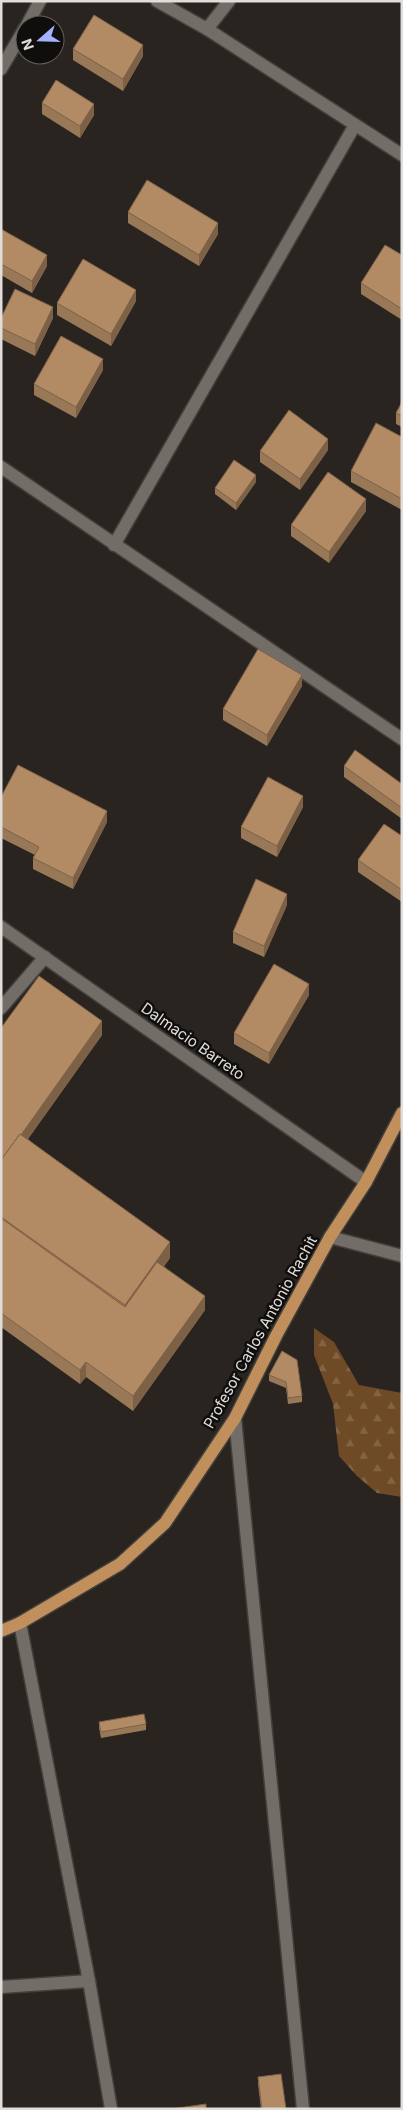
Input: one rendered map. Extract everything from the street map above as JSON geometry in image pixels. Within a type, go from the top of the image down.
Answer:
[{"type":"main road","name":"Profesor Carlos Antonio Rachit","points":[[1,1631],[20,1623],[120,1564],[164,1523],[234,1418],[330,1237],[366,1182],[402,1113]]},
{"type":"street","points":[[32,15],[40,1]]},
{"type":"street","points":[[157,1],[207,29],[402,155]]},
{"type":"street","points":[[207,29],[229,1]]},
{"type":"street","points":[[1,69],[15,45]]},
{"type":"street","points":[[114,545],[355,125]]},
{"type":"street","points":[[1,467],[402,739]]},
{"type":"street","name":"Dalmacio Barreto","points":[[1,927],[366,1182]]},
{"type":"street","points":[[1,1008],[46,957]]},
{"type":"street","points":[[330,1237],[402,1256]]},
{"type":"street","points":[[234,1418],[303,2109]]},
{"type":"street","points":[[20,1623],[89,1981],[110,2109]]},
{"type":"street","points":[[1,1987],[89,1981]]},
{"type":"green space","points":[[314,1328],[334,1342],[359,1385],[402,1393],[402,1497],[377,1493],[357,1476],[339,1456],[333,1404],[314,1355]]},
{"type":"building","points":[[94,15],[143,45],[123,79],[73,49]]},
{"type":"building","points":[[56,80],[94,104],[80,126],[42,103]]},
{"type":"building","points":[[147,180],[218,223],[199,255],[128,212]]},
{"type":"building","points":[[1,229],[47,255],[32,281],[1,264]]},
{"type":"building","points":[[385,245],[402,255],[402,309],[361,283]]},
{"type":"building","points":[[83,259],[136,290],[111,334],[57,303]]},
{"type":"building","points":[[15,289],[53,307],[35,344],[1,328],[1,318]]},
{"type":"building","points":[[61,336],[103,359],[76,407],[34,384]]},
{"type":"building","points":[[402,402],[402,416],[396,413]]},
{"type":"building","points":[[289,410],[328,439],[300,479],[260,451]]},
{"type":"building","points":[[376,423],[402,437],[402,499],[351,471]]},
{"type":"building","points":[[234,460],[256,475],[236,503],[215,488]]},
{"type":"building","points":[[328,472],[366,499],[329,552],[291,525]]},
{"type":"building","points":[[258,649],[302,675],[267,735],[223,709]]},
{"type":"building","points":[[355,750],[402,784],[402,808],[344,766]]},
{"type":"building","points":[[18,765],[107,811],[73,878],[33,858],[39,847],[1,827],[1,797]]},
{"type":"building","points":[[268,777],[303,796],[277,846],[241,827]]},
{"type":"building","points":[[384,824],[402,836],[402,890],[358,860]]},
{"type":"building","points":[[256,879],[287,894],[264,946],[233,932]]},
{"type":"building","points":[[274,964],[309,984],[269,1053],[234,1033]]},
{"type":"building","points":[[39,976],[102,1021],[1,1160],[1,1028]]},
{"type":"building","points":[[20,1134],[170,1242],[125,1305],[1,1217],[1,1160]]},
{"type":"building","points":[[1,1218],[125,1307],[157,1262],[205,1296],[133,1396],[86,1362],[80,1370],[1,1313]]},
{"type":"building","points":[[282,1351],[297,1360],[302,1396],[288,1398],[286,1382],[269,1375]]},
{"type":"building","points":[[144,1714],[146,1724],[101,1732],[99,1722]]},
{"type":"building","points":[[281,2074],[286,2109],[262,2109],[258,2077]]},
{"type":"building","points":[[206,2104],[206,2109],[171,2109]]}]
